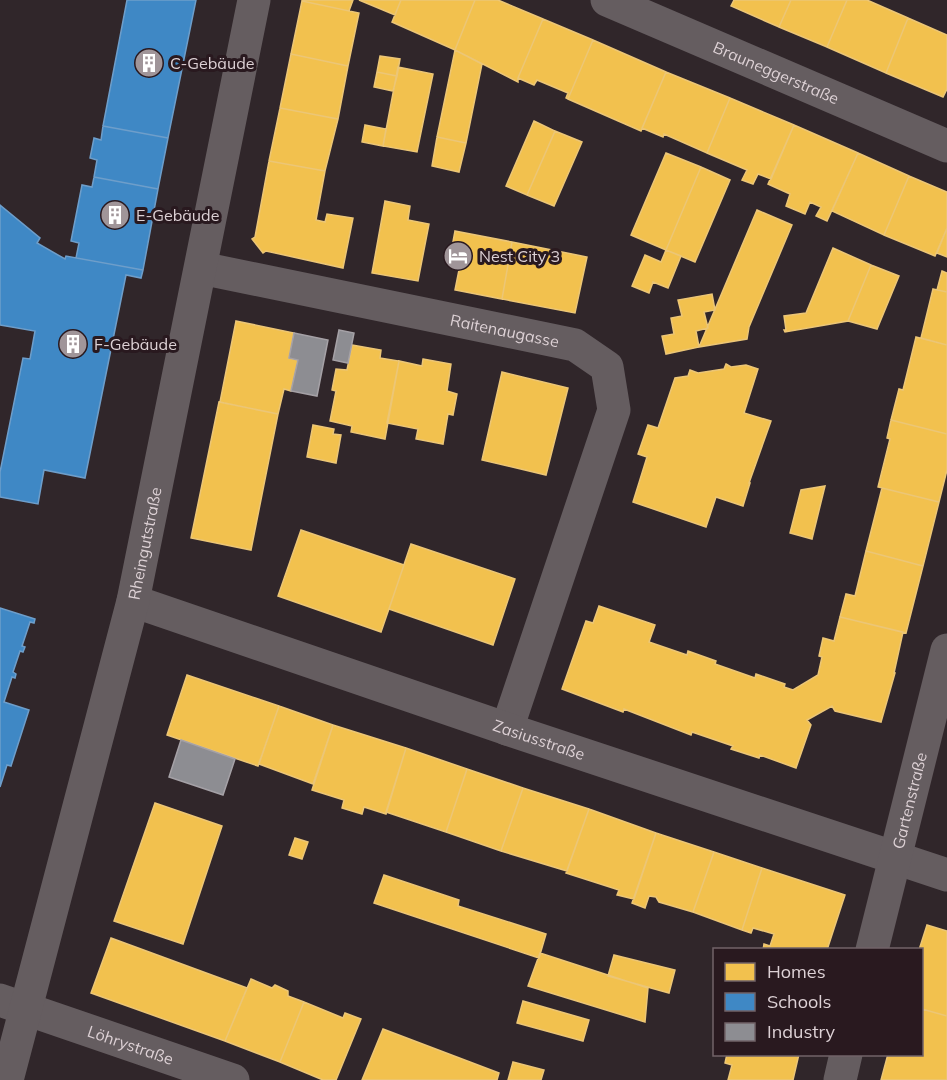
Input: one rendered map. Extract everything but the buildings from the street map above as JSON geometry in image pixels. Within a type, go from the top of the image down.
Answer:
[{"type":"street","name":"Rheingutstraße","points":[[8,1080],[14,1004],[133,601],[254,0]]},
{"type":"street","name":"Brauneggerstraße","points":[[607,0],[947,146]]},
{"type":"street","name":"Raitenaugasse","points":[[201,268],[575,345],[607,367],[614,410],[507,729]]},
{"type":"street","name":"Zasiusstraße","points":[[133,601],[507,729],[947,874]]},
{"type":"street","name":"Gartenstraße","points":[[872,948],[947,650]]},
{"type":"street","name":"Löhrystraße","points":[[14,1004],[232,1080]]},
{"type":"street","points":[[840,1080],[846,1056]]},
{"type":"place","name":"C-Gebäude","points":[[149,63]]},
{"type":"place","name":"E-Gebäude","points":[[115,215]]},
{"type":"place","name":"Nest City 3","points":[[458,256]]},
{"type":"place","name":"F-Gebäude","points":[[73,344]]}]
